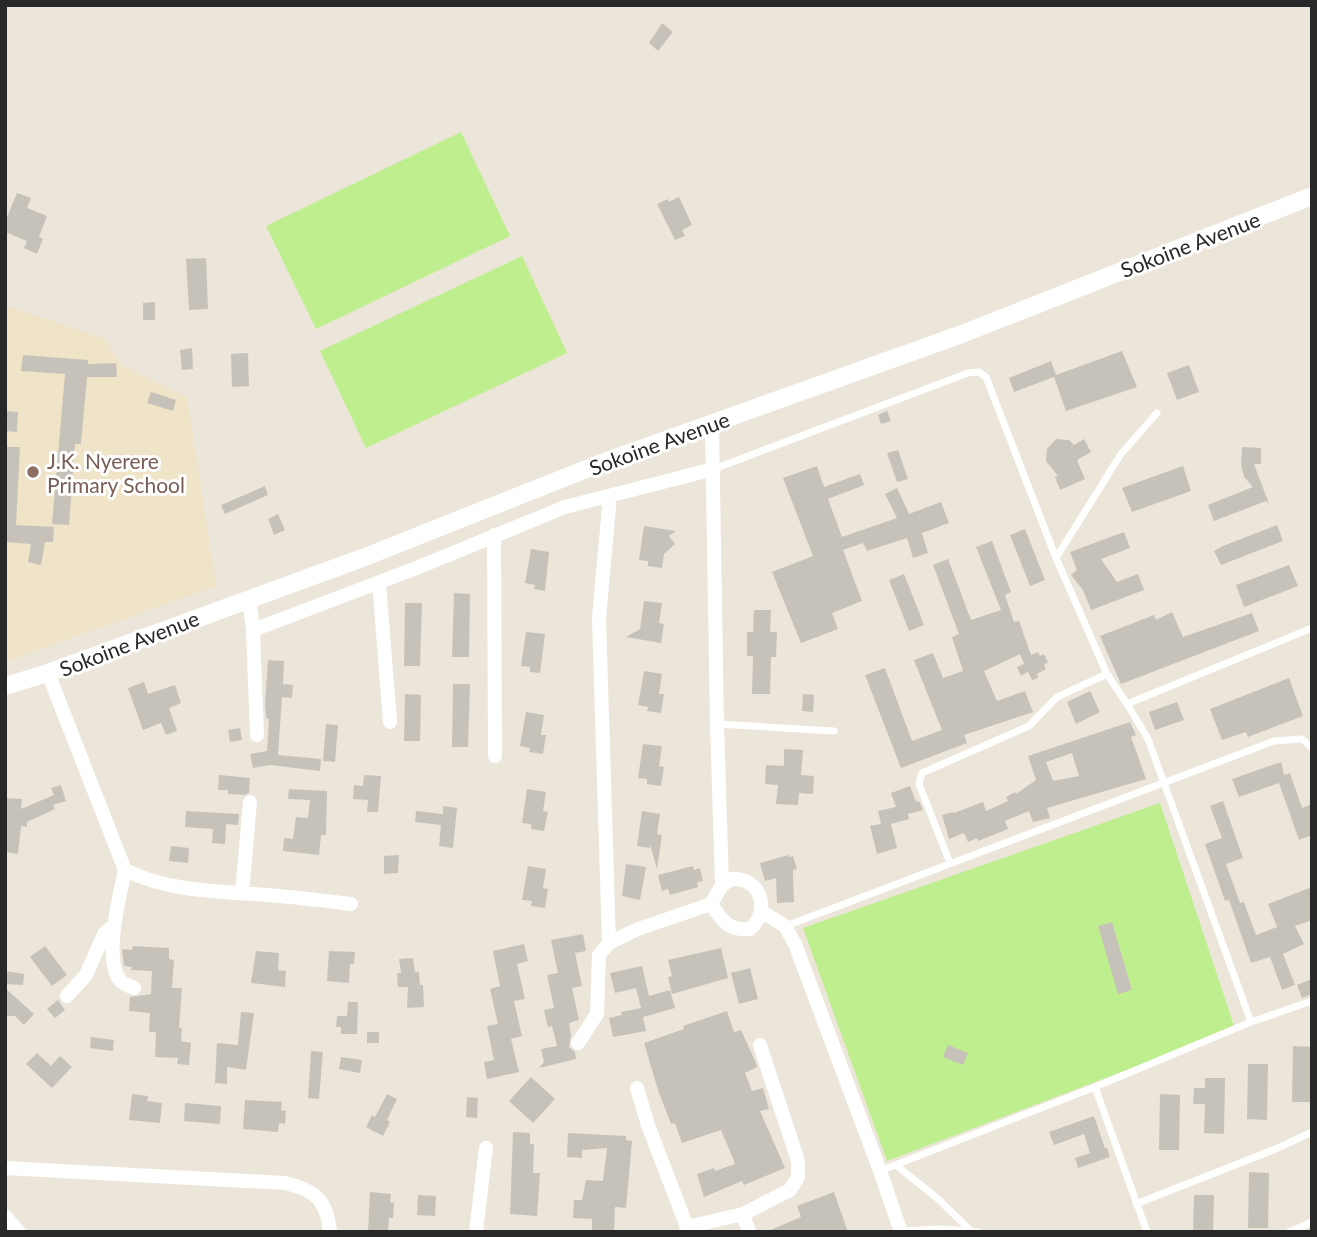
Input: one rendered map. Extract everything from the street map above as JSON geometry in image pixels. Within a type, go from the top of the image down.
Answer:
[{"type":"street","name":"Sokoine Avenue","points":[[5,686],[48,673],[365,557],[599,464],[962,334],[1312,196]]},
{"type":"street","points":[[712,424],[722,885]]},
{"type":"street","points":[[253,630],[565,507],[714,469]]},
{"type":"street","points":[[609,943],[599,618],[610,496]]},
{"type":"street","points":[[494,535],[495,756]]},
{"type":"street","points":[[379,582],[390,722]]},
{"type":"street","points":[[249,598],[253,630],[257,735]]},
{"type":"street","points":[[48,673],[125,870],[113,926],[114,970],[121,982],[134,988]]},
{"type":"street","points":[[242,893],[250,802]]},
{"type":"street","points":[[711,904],[722,921],[740,930],[750,929],[757,923],[762,912],[756,890],[732,869],[721,849]]},
{"type":"street","points":[[125,870],[145,880],[190,890],[351,904]]},
{"type":"street","points":[[578,1043],[597,1014],[599,955],[609,943],[638,929],[711,904],[722,885],[732,879],[741,878]]},
{"type":"street","points":[[762,912],[785,926],[795,944],[901,1232]]},
{"type":"street","points":[[67,996],[86,975],[104,934],[113,926]]},
{"type":"street","points":[[637,1088],[687,1230],[743,1214],[790,1190],[798,1177],[798,1161],[760,1045]]},
{"type":"street","points":[[476,1232],[486,1148]]},
{"type":"street","points":[[5,1168],[285,1183],[304,1188],[319,1199],[327,1211],[330,1232]]},
{"type":"street","points":[[743,1214],[749,1232]]},
{"type":"street","points":[[5,1216],[19,1232]]},
{"type":"lane","points":[[714,469],[906,394],[968,373],[979,372],[986,377],[1056,558],[1107,674],[1147,739],[1251,1022]]},
{"type":"lane","points":[[1056,558],[1121,454],[1157,413]]},
{"type":"lane","points":[[1127,704],[1312,628]]},
{"type":"lane","points":[[950,863],[919,784],[922,773],[1029,726],[1057,697],[1084,682],[1107,674]]},
{"type":"lane","points":[[717,724],[834,731]]},
{"type":"lane","points":[[785,926],[1274,741],[1302,739],[1312,748]]},
{"type":"lane","points":[[880,1171],[1095,1087],[1251,1022],[1312,1001]]},
{"type":"lane","points":[[1095,1087],[1147,1232]]},
{"type":"lane","points":[[1136,1204],[1312,1132]]},
{"type":"lane","points":[[896,1165],[974,1231]]},
{"type":"lane","points":[[1289,1232],[1312,1222]]},
{"type":"lane","points":[[901,1232],[942,1229],[974,1231]]},
{"type":"shaded area","name":"J.K. Nyerere Primary School","points":[[5,305],[105,339],[121,365],[187,397],[216,586],[5,662]]},
{"type":"green space","points":[[461,132],[510,236],[316,329],[266,226]]},
{"type":"green space","points":[[522,256],[567,353],[366,448],[320,351]]},
{"type":"green space","points":[[1160,803],[1235,1029],[887,1161],[803,928]]},
{"type":"building","points":[[662,23],[673,32],[658,51],[649,43]]},
{"type":"building","points":[[17,193],[31,198],[27,208],[47,216],[39,237],[43,239],[37,254],[24,248],[27,241],[5,232],[5,222]]},
{"type":"building","points":[[679,197],[692,225],[682,230],[685,236],[675,240],[657,204]]},
{"type":"building","points":[[206,258],[208,309],[189,310],[186,259]]},
{"type":"building","points":[[155,302],[155,320],[143,320],[143,303]]},
{"type":"building","points":[[192,348],[193,369],[182,370],[180,350]]},
{"type":"building","points":[[1122,351],[1137,387],[1066,411],[1054,377],[1014,392],[1009,378],[1051,361],[1056,375]]},
{"type":"building","points":[[248,353],[249,386],[232,387],[231,354]]},
{"type":"building","points":[[23,355],[88,360],[88,364],[116,363],[117,377],[87,377],[81,444],[75,444],[69,525],[52,524],[65,374],[21,371]]},
{"type":"building","points":[[1189,365],[1199,392],[1177,400],[1167,373]]},
{"type":"building","points":[[151,392],[176,400],[173,411],[147,403]]},
{"type":"building","points":[[5,411],[18,412],[17,432],[5,431]]},
{"type":"building","points":[[887,411],[891,421],[881,424],[878,415]]},
{"type":"building","points":[[1056,439],[1069,440],[1074,445],[1084,439],[1091,452],[1077,460],[1085,479],[1060,490],[1055,477],[1058,476],[1046,461],[1047,449]]},
{"type":"building","points":[[7,447],[20,447],[16,525],[54,527],[53,542],[45,542],[41,565],[28,562],[31,544],[5,542]]},
{"type":"building","points":[[1242,447],[1261,448],[1261,464],[1254,464],[1269,504],[1266,501],[1214,521],[1208,505],[1253,487],[1244,477],[1241,464]]},
{"type":"building","points":[[898,450],[908,479],[897,482],[887,453]]},
{"type":"building","points":[[817,466],[824,487],[860,474],[864,485],[828,499],[842,537],[897,518],[885,494],[897,488],[909,514],[941,502],[949,523],[922,533],[928,553],[913,558],[907,538],[867,551],[863,543],[843,550],[862,601],[832,613],[838,629],[801,643],[772,572],[813,556],[783,478]]},
{"type":"building","points":[[1183,466],[1191,491],[1132,512],[1122,488]]},
{"type":"building","points":[[265,486],[268,495],[225,514],[221,505]]},
{"type":"building","points":[[278,514],[285,530],[274,535],[268,519]]},
{"type":"building","points":[[1277,525],[1283,541],[1221,565],[1214,551]]},
{"type":"building","points":[[644,526],[676,531],[669,536],[675,544],[664,554],[662,568],[648,566],[648,561],[639,560]]},
{"type":"building","points":[[1025,529],[1045,580],[1030,586],[1010,535]]},
{"type":"building","points":[[1124,532],[1130,548],[1101,559],[1117,582],[1138,574],[1144,590],[1091,610],[1083,590],[1071,575],[1077,570],[1070,552]]},
{"type":"building","points":[[992,541],[1011,592],[1005,595],[1014,622],[1019,621],[1031,655],[1038,652],[1040,656],[1044,654],[1048,662],[1044,665],[1046,669],[1037,674],[1038,678],[1032,680],[1028,672],[1021,676],[1017,667],[1024,664],[1020,654],[984,671],[997,701],[1025,691],[1033,712],[964,735],[967,743],[901,768],[865,675],[885,668],[912,741],[942,730],[914,660],[933,653],[943,678],[963,671],[952,637],[959,634],[933,565],[948,559],[971,620],[1001,610],[976,547]]},
{"type":"building","points":[[531,549],[549,552],[545,591],[534,589],[535,585],[525,583]]},
{"type":"building","points":[[1289,565],[1298,586],[1244,607],[1236,585]]},
{"type":"building","points":[[904,574],[924,625],[909,631],[889,580]]},
{"type":"building","points":[[454,593],[470,594],[469,657],[452,657]]},
{"type":"building","points":[[644,601],[662,603],[659,623],[664,624],[661,643],[626,637],[640,629]]},
{"type":"building","points":[[405,603],[422,603],[420,666],[404,666]]},
{"type":"building","points":[[754,610],[771,610],[770,632],[777,632],[776,657],[771,657],[770,694],[752,694],[753,656],[747,656],[747,632],[753,632]]},
{"type":"building","points":[[1172,612],[1183,637],[1252,613],[1259,631],[1121,684],[1100,636],[1154,615],[1156,620]]},
{"type":"building","points":[[526,632],[545,634],[540,673],[530,672],[530,667],[521,666]]},
{"type":"building","points":[[268,660],[284,661],[283,684],[293,685],[292,698],[282,697],[278,755],[321,759],[320,771],[270,765],[253,768],[250,754],[267,751],[269,719],[266,718],[265,703]]},
{"type":"building","points":[[644,671],[662,674],[659,694],[664,694],[661,713],[647,711],[648,707],[638,705]]},
{"type":"building","points":[[1289,678],[1303,716],[1248,737],[1246,732],[1222,740],[1210,709]]},
{"type":"building","points":[[144,682],[148,694],[175,685],[181,703],[169,708],[177,731],[166,735],[161,723],[143,730],[128,688]]},
{"type":"building","points":[[453,684],[470,684],[468,747],[452,747]]},
{"type":"building","points":[[1090,691],[1100,712],[1076,724],[1067,702]]},
{"type":"building","points":[[405,694],[421,695],[420,741],[404,741]]},
{"type":"building","points":[[803,694],[814,695],[813,712],[802,711]]},
{"type":"building","points":[[1177,702],[1184,720],[1155,730],[1149,712]]},
{"type":"building","points":[[526,712],[544,715],[541,735],[546,735],[543,754],[529,752],[530,748],[520,746]]},
{"type":"building","points":[[1130,722],[1136,735],[1131,737],[1146,779],[1047,808],[1050,818],[1033,822],[1029,811],[1005,821],[1008,829],[978,841],[977,838],[968,842],[964,833],[949,839],[942,815],[983,802],[986,811],[1008,801],[1006,797],[1015,792],[1016,794],[1036,780],[1028,756]],"holes":[[[1072,753],[1079,776],[1053,781],[1046,762]]]},
{"type":"building","points":[[326,724],[338,725],[335,762],[323,761]]},
{"type":"building","points":[[240,728],[242,740],[230,742],[228,730]]},
{"type":"building","points":[[643,744],[662,746],[659,766],[664,767],[661,786],[647,784],[647,779],[638,778]]},
{"type":"building","points":[[784,749],[803,750],[801,775],[814,776],[813,794],[799,793],[798,805],[776,804],[778,785],[765,784],[766,765],[784,766]]},
{"type":"building","points":[[1281,762],[1284,775],[1290,773],[1302,808],[1312,804],[1312,835],[1299,840],[1279,783],[1239,797],[1232,779]]},
{"type":"building","points":[[219,775],[250,778],[249,793],[228,794],[228,790],[218,790]]},
{"type":"building","points":[[364,775],[381,776],[378,812],[367,812],[368,800],[353,799],[354,785],[363,786]]},
{"type":"building","points":[[61,785],[66,801],[53,805],[55,809],[27,822],[27,827],[21,826],[18,854],[5,852],[5,798],[22,799],[21,809],[54,795],[51,788]]},
{"type":"building","points":[[910,786],[916,802],[919,801],[923,810],[908,814],[909,819],[891,824],[897,848],[877,854],[870,826],[881,824],[878,811],[896,807],[891,793]]},
{"type":"building","points":[[289,789],[327,791],[326,835],[321,835],[319,855],[283,851],[284,838],[293,839],[296,817],[308,818],[310,800],[288,799]]},
{"type":"building","points":[[527,789],[546,792],[543,811],[548,812],[544,831],[531,829],[531,824],[522,823]]},
{"type":"building","points":[[1223,801],[1243,858],[1226,864],[1240,903],[1244,902],[1256,935],[1277,927],[1268,904],[1312,887],[1312,920],[1295,926],[1304,944],[1283,954],[1295,985],[1282,990],[1270,957],[1251,963],[1229,900],[1225,901],[1205,844],[1222,838],[1210,806]]},
{"type":"building","points":[[443,806],[457,808],[453,848],[439,846],[441,825],[415,822],[416,811],[443,814]]},
{"type":"building","points":[[186,811],[239,814],[238,825],[226,824],[225,844],[212,843],[213,829],[185,827]]},
{"type":"building","points":[[642,811],[660,814],[657,834],[662,835],[657,869],[650,844],[650,848],[637,846]]},
{"type":"building","points":[[171,846],[189,848],[188,863],[169,861]]},
{"type":"building","points":[[399,855],[398,873],[384,874],[384,856]]},
{"type":"building","points":[[793,856],[797,869],[793,870],[794,902],[777,903],[776,878],[765,881],[760,863]]},
{"type":"building","points":[[626,864],[646,867],[640,900],[622,896]]},
{"type":"building","points":[[528,866],[546,869],[543,888],[548,889],[545,908],[531,906],[532,901],[522,900]]},
{"type":"building","points":[[693,866],[694,870],[700,868],[703,881],[697,882],[698,887],[670,895],[668,889],[662,891],[658,875]]},
{"type":"building","points":[[1112,922],[1132,990],[1118,994],[1098,926]]},
{"type":"building","points":[[583,934],[586,951],[575,953],[582,986],[572,988],[579,1020],[569,1023],[569,1047],[575,1052],[576,1059],[539,1068],[544,1062],[541,1049],[557,1046],[544,1010],[554,1008],[547,975],[558,973],[551,940]]},
{"type":"building","points":[[524,944],[528,961],[517,964],[525,999],[514,1001],[522,1036],[511,1039],[519,1072],[487,1079],[484,1062],[494,1060],[487,1026],[498,1024],[490,989],[500,986],[493,951]]},
{"type":"building","points":[[45,946],[67,975],[52,986],[30,957]]},
{"type":"building","points":[[133,946],[169,948],[169,959],[174,960],[172,988],[182,988],[179,1028],[182,1028],[181,1041],[191,1043],[189,1065],[177,1064],[178,1058],[155,1057],[156,1032],[149,1032],[150,1013],[129,1011],[130,997],[151,994],[152,971],[131,970],[132,967],[124,966],[122,949],[132,950]]},
{"type":"building","points":[[721,948],[728,978],[672,994],[668,977],[672,976],[668,960]]},
{"type":"building","points":[[256,951],[279,953],[278,970],[286,971],[285,987],[251,983]]},
{"type":"building","points":[[329,951],[355,952],[354,964],[350,964],[349,983],[327,981]]},
{"type":"building","points":[[413,958],[415,972],[419,972],[420,985],[423,985],[424,1007],[407,1008],[408,987],[398,987],[397,973],[401,973],[399,959]]},
{"type":"building","points":[[642,966],[649,996],[670,990],[675,1008],[643,1017],[646,1031],[613,1037],[609,1018],[622,1015],[621,1012],[641,1008],[636,988],[615,993],[610,973]]},
{"type":"building","points":[[750,968],[758,999],[739,1004],[731,973]]},
{"type":"building","points":[[5,971],[24,974],[23,985],[5,984]]},
{"type":"building","points":[[1312,979],[1312,994],[1302,998],[1297,985]]},
{"type":"building","points":[[5,988],[34,1014],[24,1025],[15,1016],[5,1016]]},
{"type":"building","points":[[58,1000],[65,1010],[55,1018],[47,1009]]},
{"type":"building","points":[[348,1002],[358,1002],[357,1034],[341,1034],[341,1027],[336,1027],[337,1016],[347,1016]]},
{"type":"building","points":[[727,1011],[734,1032],[741,1030],[756,1063],[757,1067],[745,1073],[752,1091],[763,1088],[769,1109],[760,1111],[785,1168],[744,1185],[742,1181],[704,1197],[697,1174],[735,1164],[734,1161],[721,1130],[682,1143],[675,1123],[671,1124],[658,1090],[644,1043]]},
{"type":"building","points":[[241,1012],[254,1013],[246,1070],[227,1067],[227,1084],[215,1083],[217,1043],[238,1045]]},
{"type":"building","points":[[367,1032],[379,1032],[379,1043],[367,1043]]},
{"type":"building","points":[[91,1037],[114,1040],[113,1051],[90,1048]]},
{"type":"building","points":[[948,1045],[968,1053],[963,1065],[943,1057]]},
{"type":"building","points":[[1293,1046],[1312,1047],[1311,1102],[1292,1102]]},
{"type":"building","points":[[311,1051],[323,1052],[319,1099],[308,1098]]},
{"type":"building","points":[[37,1053],[51,1066],[60,1056],[72,1067],[52,1088],[26,1064]]},
{"type":"building","points":[[341,1057],[362,1060],[360,1073],[339,1069]]},
{"type":"building","points":[[1248,1064],[1268,1064],[1267,1120],[1247,1119]]},
{"type":"building","points":[[531,1077],[555,1099],[533,1123],[509,1101]]},
{"type":"building","points":[[1205,1078],[1225,1078],[1224,1134],[1204,1133],[1205,1104],[1193,1104],[1194,1088],[1205,1088]]},
{"type":"building","points":[[132,1094],[148,1096],[147,1101],[162,1103],[160,1123],[129,1120]]},
{"type":"building","points":[[387,1094],[397,1099],[383,1136],[366,1127],[372,1115],[375,1117]]},
{"type":"building","points":[[1160,1094],[1180,1095],[1179,1150],[1159,1150]]},
{"type":"building","points":[[467,1097],[478,1098],[477,1118],[466,1117]]},
{"type":"building","points":[[245,1100],[282,1102],[281,1110],[286,1111],[285,1124],[279,1123],[278,1132],[243,1129]]},
{"type":"building","points":[[185,1103],[221,1106],[220,1124],[184,1121]]},
{"type":"building","points":[[1094,1116],[1110,1157],[1078,1168],[1075,1158],[1090,1153],[1084,1134],[1054,1145],[1049,1132]]},
{"type":"building","points":[[513,1132],[530,1133],[530,1144],[534,1144],[533,1173],[540,1173],[537,1216],[510,1214]]},
{"type":"building","points":[[568,1133],[626,1136],[626,1140],[632,1141],[626,1208],[615,1207],[614,1232],[592,1231],[592,1219],[573,1218],[574,1200],[582,1200],[586,1180],[603,1181],[607,1148],[582,1150],[582,1158],[567,1157]]},
{"type":"building","points":[[1249,1172],[1269,1173],[1268,1228],[1248,1228]]},
{"type":"building","points":[[370,1192],[391,1194],[390,1202],[394,1203],[393,1218],[389,1218],[388,1232],[368,1232]]},
{"type":"building","points":[[834,1192],[848,1232],[766,1232],[801,1217],[797,1206]]},
{"type":"building","points":[[418,1195],[436,1196],[435,1216],[417,1215]]},
{"type":"building","points":[[1194,1195],[1214,1195],[1213,1232],[1193,1232]]},
{"type":"place","name":"J.K. Nyerere Primary School","points":[[33,472]]}]
